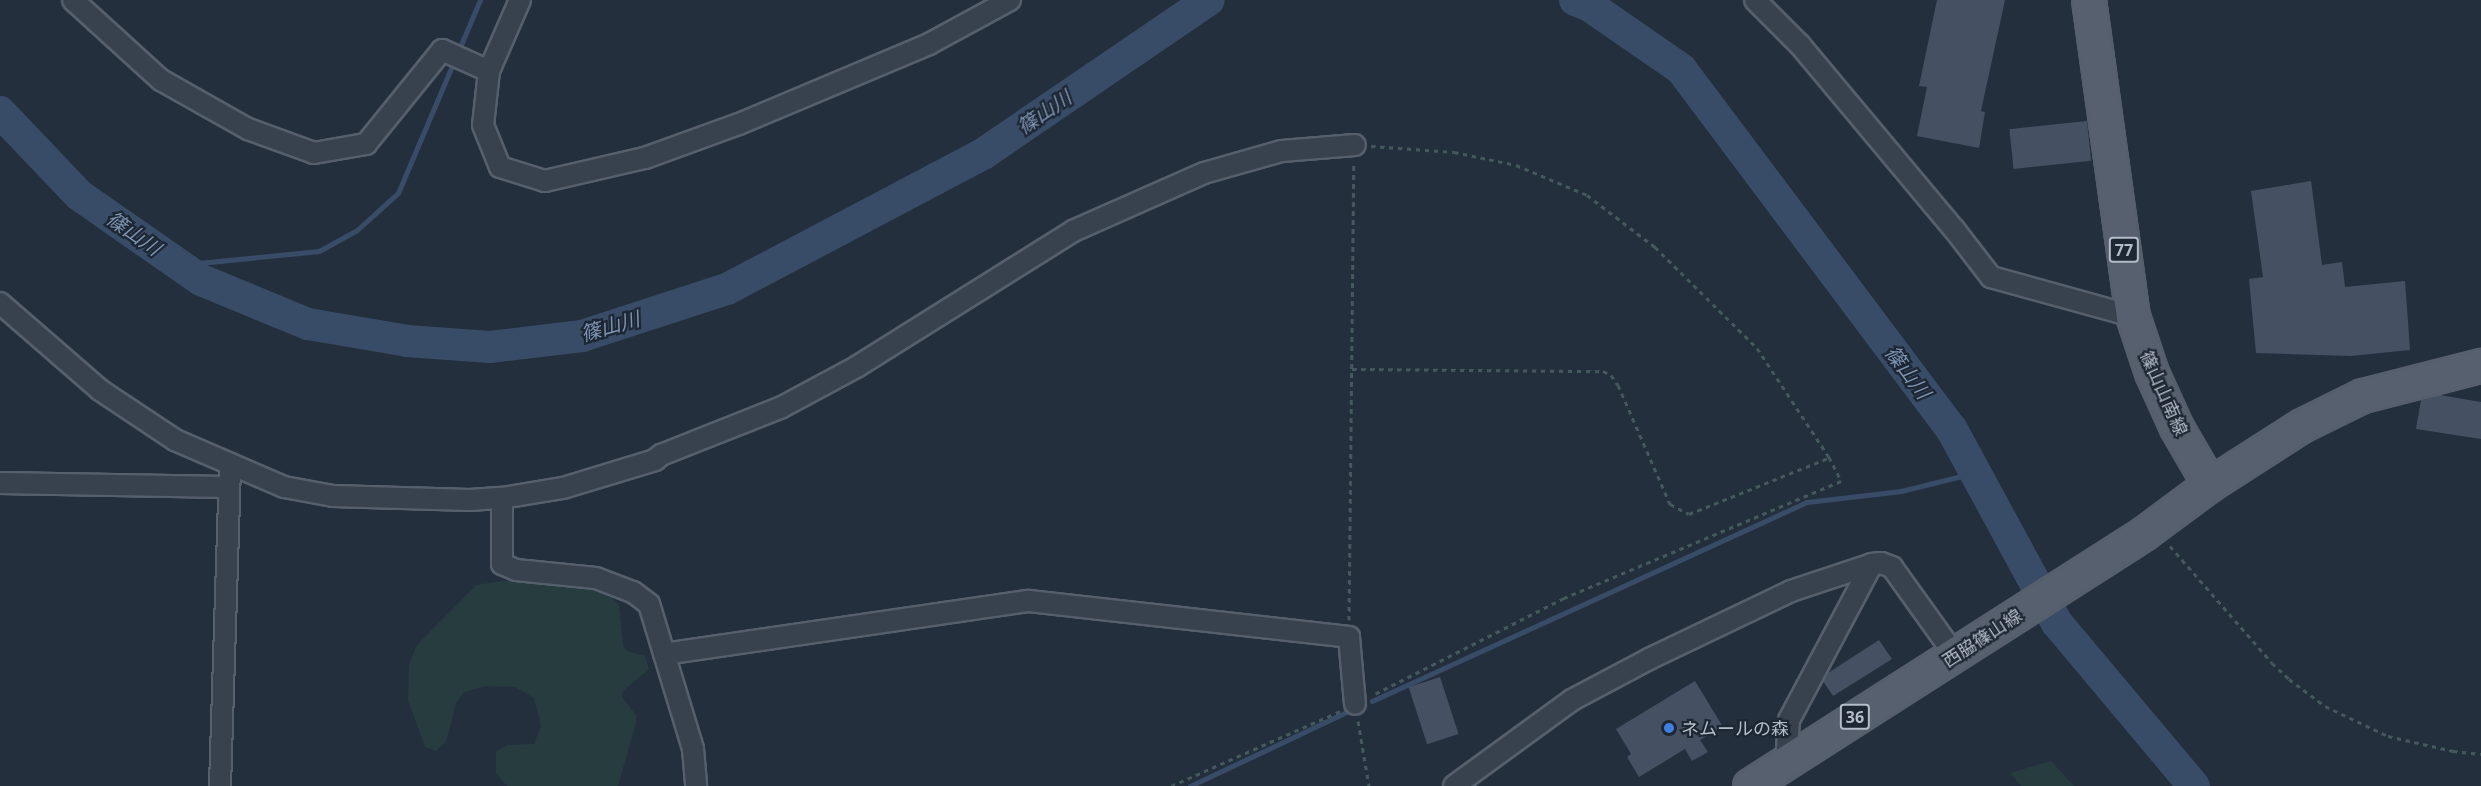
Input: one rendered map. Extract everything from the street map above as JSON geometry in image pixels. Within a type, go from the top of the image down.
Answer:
[{"type":"main road","name":"篠山山南線","points":[[2089,0],[2133,316],[2152,373],[2177,428],[2210,485]]},
{"type":"main road","points":[[2210,485],[2302,426],[2363,396],[2481,366]]},
{"type":"main road","name":"西脇篠山線","points":[[1765,778],[2149,530],[2210,485]]},
{"type":"street","points":[[73,0],[161,80],[248,129],[314,153],[366,144],[442,50],[489,71]]},
{"type":"street","points":[[520,0],[489,71],[483,124],[500,167],[545,181],[645,158],[739,124],[929,44],[1010,0]]},
{"type":"street","points":[[1755,0],[1800,45],[1991,277],[2133,316]]},
{"type":"street","points":[[0,303],[100,390],[175,440],[284,487],[333,496],[470,500],[502,498],[563,488],[655,460],[782,407],[877,355],[1073,231],[1204,172],[1282,151],[1355,145]]},
{"type":"street","points":[[220,786],[230,464]]},
{"type":"street","points":[[0,483],[228,487]]},
{"type":"street","points":[[502,498],[502,564],[516,570],[596,578],[633,592],[649,604],[693,749],[696,786]]},
{"type":"street","points":[[1454,786],[1572,700],[1648,659],[1791,591],[1872,564],[1881,563],[1892,567],[1958,653]]},
{"type":"street","points":[[1765,778],[1789,720],[1872,564]]},
{"type":"street","points":[[664,654],[1029,601],[1349,637],[1355,704]]},
{"type":"path","points":[[1171,786],[1355,704],[1564,598],[1841,481],[1829,457],[1756,348],[1655,246],[1587,195],[1506,163],[1454,152],[1355,145],[1349,637]]},
{"type":"path","points":[[1352,369],[1603,371],[1611,375],[1618,385],[1670,504],[1689,514],[1829,457]]},
{"type":"path","points":[[2149,530],[2272,663],[2325,706],[2388,736],[2453,751],[2481,754]]},
{"type":"path","points":[[1355,704],[1369,786]]},
{"type":"green space","points":[[543,575],[605,592],[619,605],[623,645],[627,651],[645,656],[649,669],[623,691],[622,697],[636,715],[636,723],[618,786],[507,786],[496,773],[496,752],[507,745],[534,744],[541,726],[534,698],[515,687],[486,686],[464,692],[456,703],[446,742],[436,751],[425,747],[408,700],[409,664],[417,645],[476,585]]},
{"type":"green space","points":[[2051,761],[2074,786],[2021,786],[2010,773]]},
{"type":"building","points":[[1937,0],[2005,0],[1981,111],[1985,112],[1979,148],[1917,136],[1927,87],[1919,86]]},
{"type":"building","points":[[2087,121],[2091,161],[2014,169],[2009,129]]},
{"type":"building","points":[[2311,181],[2322,265],[2342,262],[2345,287],[2405,281],[2410,350],[2351,356],[2256,353],[2249,279],[2263,277],[2251,191]]},
{"type":"building","points":[[2440,395],[2481,402],[2481,439],[2416,429],[2421,400]]},
{"type":"building","points":[[1879,640],[1892,659],[1833,696],[1823,681],[1828,673]]},
{"type":"building","points":[[1440,677],[1459,734],[1427,744],[1409,687]]},
{"type":"building","points":[[1695,681],[1723,727],[1700,740],[1708,752],[1692,761],[1685,749],[1639,777],[1627,757],[1631,754],[1616,729]]},
{"type":"waterway","points":[[179,265],[319,251],[357,230],[398,193],[480,0]]},
{"type":"waterway","name":"篠山川","points":[[0,112],[79,195],[201,280],[308,324],[407,341],[490,347],[582,336],[727,289],[983,154],[1209,0]]},
{"type":"waterway","name":"篠山川","points":[[1575,0],[1590,6],[1681,69],[1951,428],[2057,623],[2194,786]]},
{"type":"waterway","points":[[1372,701],[1807,502],[1901,491],[1974,473]]},
{"type":"waterway","points":[[1190,786],[1353,709]]},
{"type":"place","name":"ネムールの森","points":[[1669,728]]}]
